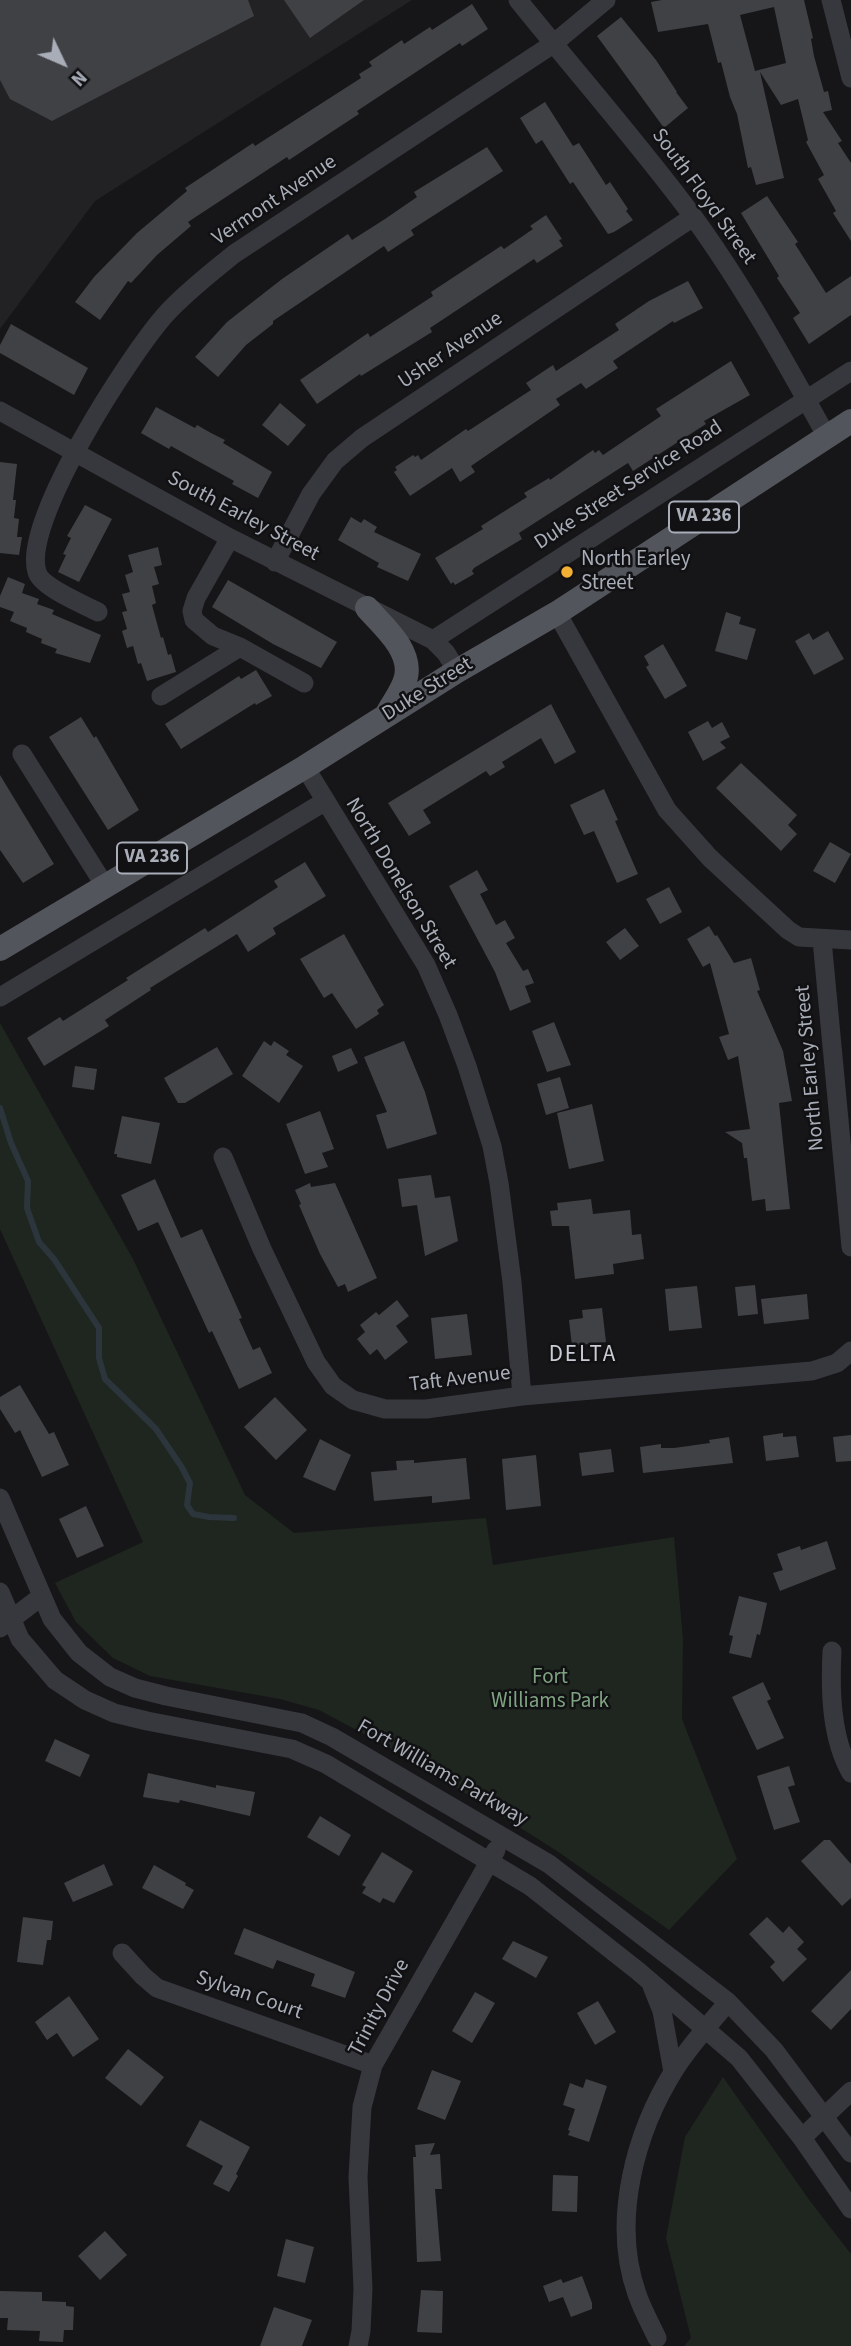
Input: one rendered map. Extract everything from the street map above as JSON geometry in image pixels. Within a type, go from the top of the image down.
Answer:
[{"type":"main road","name":"Duke Street","points":[[0,949],[557,613],[851,421]]},
{"type":"main road","points":[[367,607],[398,645],[406,663],[405,681],[385,716]]},
{"type":"street","name":"South Floyd Street","points":[[518,0],[626,130],[693,217],[747,297],[827,437]]},
{"type":"street","name":"Vermont Avenue","points":[[98,612],[44,583],[37,574],[41,525],[75,452],[146,338],[193,288],[234,254],[553,44],[606,0]]},
{"type":"street","points":[[831,0],[851,78]]},
{"type":"street","name":"Usher Avenue","points":[[275,562],[310,495],[335,461],[362,438],[693,217]]},
{"type":"street","name":"Duke Street Service Road","points":[[433,640],[851,371]]},
{"type":"street","name":"South Earley Street","points":[[0,411],[275,562],[433,640],[446,653],[457,671]]},
{"type":"street","points":[[230,538],[196,598],[192,611],[194,621],[213,636],[240,647],[304,683]]},
{"type":"street","points":[[557,613],[667,810],[710,858],[799,937],[851,940]]},
{"type":"street","points":[[161,696],[240,647]]},
{"type":"street","points":[[22,754],[105,886]]},
{"type":"street","name":"North Donelson Street","points":[[304,767],[426,965],[467,1066],[489,1136],[499,1183],[512,1282],[522,1396]]},
{"type":"street","points":[[0,997],[324,802]]},
{"type":"street","name":"North Earley Street","points":[[822,940],[851,1247]]},
{"type":"street","name":"Taft Avenue","points":[[223,1157],[316,1362],[333,1386],[353,1400],[385,1409],[401,1410],[522,1396],[812,1371],[837,1363],[849,1354]]},
{"type":"street","name":"Fort Williams Parkway","points":[[0,1498],[52,1619],[79,1653],[110,1677],[135,1688],[166,1696],[302,1723],[332,1737],[549,1864],[728,2002],[774,2049],[851,2153]]},
{"type":"street","points":[[0,1592],[6,1623],[55,1680],[85,1700],[114,1713],[147,1721],[292,1749],[326,1764],[530,1886],[651,1982],[739,2057],[802,2138],[851,2209]]},
{"type":"street","points":[[6,1623],[42,1595]]},
{"type":"street","points":[[832,1651],[831,1674],[839,1747],[851,1773]]},
{"type":"street","name":"Trinity Drive","points":[[358,2346],[363,2289],[358,2177],[362,2107],[373,2065],[503,1836]]},
{"type":"street","name":"Sylvan Court","points":[[122,1953],[157,1988],[373,2065]]},
{"type":"street","points":[[651,1982],[662,2011],[673,2072]]},
{"type":"street","points":[[657,2338],[636,2293],[628,2251],[631,2180],[643,2137],[660,2095],[673,2072],[728,2002]]},
{"type":"street","points":[[802,2138],[851,2091]]},
{"type":"shaded area","points":[[0,0],[412,0],[95,201],[0,329]]},
{"type":"green space","name":"Fort Williams Park","points":[[0,1023],[133,1259],[245,1495],[294,1533],[486,1518],[493,1565],[674,1537],[683,1639],[682,1719],[737,1859],[669,1930],[557,1851],[416,1762],[319,1710],[280,1699],[150,1676],[113,1658],[76,1622],[55,1583],[143,1542],[0,1229]]},
{"type":"green space","points":[[723,2077],[810,2201],[851,2254],[851,2346],[684,2346],[691,2338],[666,2238],[685,2137]]},
{"type":"building","points":[[0,0],[248,0],[254,16],[52,121],[10,99],[0,80]]},
{"type":"building","points":[[284,0],[364,0],[310,38]]},
{"type":"building","points":[[804,0],[813,38],[814,56],[824,92],[828,91],[832,110],[823,112],[842,141],[838,143],[851,163],[851,241],[833,213],[836,211],[818,179],[824,175],[806,142],[808,140],[798,99],[781,105],[760,72],[784,178],[756,185],[751,167],[748,168],[737,114],[721,62],[718,63],[708,24],[658,32],[651,2]],"holes":[[[774,7],[786,63],[755,71],[740,15]]]},
{"type":"building","points":[[472,4],[488,29],[462,46],[460,43],[357,111],[359,114],[188,222],[191,226],[157,255],[131,283],[128,281],[100,320],[75,302],[94,277],[137,233],[187,191],[185,188],[253,143],[255,146],[361,78],[359,74],[372,66],[369,62],[402,40],[404,44],[430,27],[432,30]]},
{"type":"building","points":[[621,17],[656,60],[688,108],[664,128],[597,36]]},
{"type":"building","points":[[545,102],[573,146],[579,143],[606,185],[610,182],[633,220],[608,234],[573,182],[570,184],[542,140],[536,144],[520,118]]},
{"type":"building","points":[[487,147],[503,171],[411,230],[414,235],[388,252],[384,246],[273,321],[273,324],[246,345],[218,377],[195,357],[227,322],[282,279],[348,234],[352,240],[385,219],[417,197],[414,192]]},
{"type":"building","points":[[767,196],[798,242],[795,244],[826,293],[851,276],[851,315],[809,344],[793,318],[800,313],[741,213]]},
{"type":"building","points":[[546,215],[562,239],[559,240],[563,246],[537,263],[534,259],[430,328],[432,332],[361,376],[360,374],[317,404],[300,380],[368,333],[370,337],[433,296],[431,292],[501,246],[504,249],[533,229],[530,226]]},
{"type":"building","points":[[688,281],[703,308],[674,323],[673,321],[613,361],[618,368],[586,389],[581,383],[556,399],[560,405],[471,466],[475,472],[460,482],[452,468],[410,496],[394,472],[397,470],[395,467],[413,455],[418,455],[421,460],[466,429],[468,431],[531,390],[526,383],[553,365],[556,371],[619,330],[615,324],[649,301]]},
{"type":"building","points":[[11,324],[88,368],[74,395],[0,353],[0,345]]},
{"type":"building","points":[[731,361],[750,395],[704,421],[706,424],[633,471],[628,463],[519,533],[522,539],[474,568],[474,574],[455,585],[453,582],[451,584],[435,558],[483,529],[481,526],[527,497],[524,493],[549,478],[550,480],[593,450],[595,453],[599,450],[603,455],[661,416],[656,409]]},
{"type":"building","points":[[280,403],[306,425],[288,446],[262,425]]},
{"type":"building","points":[[156,407],[195,428],[197,425],[225,440],[223,443],[272,472],[258,498],[232,484],[234,481],[171,446],[169,449],[141,433]]},
{"type":"building","points":[[0,462],[17,464],[13,500],[16,500],[14,518],[19,519],[17,537],[22,537],[19,555],[0,553]]},
{"type":"building","points":[[85,505],[112,519],[79,582],[58,572],[71,538],[67,536]]},
{"type":"building","points":[[351,517],[361,523],[364,519],[377,527],[374,532],[421,554],[408,581],[377,567],[379,563],[338,540]]},
{"type":"building","points":[[158,547],[162,565],[154,567],[159,584],[152,586],[156,603],[152,605],[161,638],[163,637],[168,655],[171,654],[176,672],[147,681],[133,646],[127,648],[122,631],[127,629],[122,612],[127,611],[122,594],[130,592],[125,575],[133,572],[128,555]]},
{"type":"building","points":[[8,577],[25,584],[22,593],[39,599],[37,604],[54,610],[52,614],[101,635],[90,663],[55,653],[57,649],[41,643],[42,639],[26,632],[27,628],[10,621],[14,612],[0,607],[0,596]]},
{"type":"building","points":[[228,580],[337,642],[321,668],[273,644],[212,607]]},
{"type":"building","points":[[726,612],[741,617],[739,624],[756,629],[747,660],[715,651]]},
{"type":"building","points":[[828,631],[844,659],[814,675],[795,641],[809,633],[813,640]]},
{"type":"building","points":[[663,644],[687,686],[665,699],[646,667],[649,665],[644,656]]},
{"type":"building","points":[[256,670],[272,696],[256,705],[255,703],[181,749],[165,724],[239,676],[241,679]]},
{"type":"building","points":[[551,704],[576,752],[555,764],[541,738],[502,762],[505,767],[490,776],[486,771],[423,810],[431,823],[409,836],[388,803]]},
{"type":"building","points":[[81,717],[94,738],[96,736],[139,810],[108,830],[49,737]]},
{"type":"building","points":[[708,721],[712,728],[722,722],[730,737],[720,742],[726,748],[703,761],[688,732]]},
{"type":"building","points":[[741,763],[797,815],[788,825],[797,834],[781,851],[716,788]]},
{"type":"building","points":[[0,775],[54,864],[23,883],[0,850]]},
{"type":"building","points":[[604,789],[638,874],[617,883],[594,831],[584,835],[570,805]]},
{"type":"building","points":[[830,842],[851,854],[835,883],[813,871]]},
{"type":"building","points":[[305,862],[326,896],[273,928],[276,934],[248,952],[237,934],[150,988],[151,990],[105,1020],[109,1026],[44,1066],[27,1038],[60,1017],[63,1021],[205,928],[208,932],[278,887],[274,881]]},
{"type":"building","points":[[477,870],[488,890],[480,894],[496,925],[505,920],[515,938],[506,943],[523,971],[528,969],[534,983],[525,986],[531,1002],[510,1011],[495,972],[449,886]]},
{"type":"building","points":[[669,887],[682,912],[660,924],[646,899]]},
{"type":"building","points":[[709,926],[734,963],[751,958],[760,990],[757,991],[783,1051],[792,1101],[779,1103],[790,1209],[766,1211],[765,1199],[752,1201],[747,1158],[744,1158],[742,1143],[725,1132],[750,1129],[738,1056],[728,1060],[719,1037],[729,1034],[710,963],[703,967],[687,939]]},
{"type":"building","points":[[625,928],[639,946],[620,960],[606,942]]},
{"type":"building","points":[[344,934],[384,1005],[377,1010],[379,1014],[356,1029],[332,993],[324,998],[300,959]]},
{"type":"building","points":[[554,1022],[571,1065],[547,1072],[532,1031]]},
{"type":"building","points":[[264,1041],[271,1046],[274,1041],[289,1051],[286,1055],[303,1066],[279,1103],[242,1076]]},
{"type":"building","points":[[404,1041],[425,1092],[437,1134],[387,1149],[376,1115],[387,1112],[364,1057]]},
{"type":"building","points":[[217,1047],[233,1074],[185,1103],[178,1103],[164,1078]]},
{"type":"building","points":[[351,1048],[358,1063],[338,1072],[332,1056]]},
{"type":"building","points":[[75,1066],[97,1069],[94,1090],[72,1087]]},
{"type":"building","points":[[560,1077],[569,1108],[546,1115],[537,1084]]},
{"type":"building","points":[[592,1104],[604,1161],[569,1169],[557,1113]]},
{"type":"building","points":[[320,1111],[334,1149],[322,1153],[328,1167],[305,1174],[286,1124]]},
{"type":"building","points":[[122,1116],[160,1123],[151,1164],[117,1157],[117,1154],[114,1154]]},
{"type":"building","points":[[431,1175],[435,1198],[450,1196],[458,1241],[425,1256],[417,1205],[402,1207],[398,1179]]},
{"type":"building","points":[[155,1179],[181,1238],[202,1229],[242,1318],[239,1319],[253,1350],[260,1347],[272,1373],[239,1389],[212,1331],[209,1333],[158,1222],[138,1231],[121,1195]]},
{"type":"building","points":[[310,1183],[311,1187],[335,1183],[377,1278],[348,1292],[345,1284],[338,1287],[299,1205],[301,1204],[295,1190]]},
{"type":"building","points":[[591,1199],[593,1214],[630,1210],[632,1235],[641,1234],[644,1259],[613,1264],[614,1274],[575,1279],[569,1226],[552,1226],[550,1211],[558,1210],[557,1203]]},
{"type":"building","points":[[755,1285],[758,1314],[738,1316],[735,1287]]},
{"type":"building","points":[[697,1286],[702,1328],[669,1331],[665,1289]]},
{"type":"building","points":[[807,1294],[809,1319],[764,1324],[761,1299]]},
{"type":"building","points":[[397,1300],[409,1316],[396,1326],[408,1342],[385,1360],[377,1349],[370,1355],[357,1339],[365,1332],[360,1325],[376,1312],[379,1315]]},
{"type":"building","points":[[602,1308],[606,1342],[572,1346],[569,1320],[583,1318],[582,1310]]},
{"type":"building","points":[[467,1314],[472,1355],[435,1359],[431,1318]]},
{"type":"building","points":[[20,1385],[49,1434],[54,1432],[69,1465],[42,1477],[20,1430],[15,1433],[0,1409],[0,1397]]},
{"type":"building","points":[[275,1397],[307,1430],[276,1460],[244,1427]]},
{"type":"building","points":[[783,1433],[783,1437],[796,1436],[799,1457],[766,1461],[763,1436]]},
{"type":"building","points":[[851,1435],[851,1461],[836,1462],[833,1437]]},
{"type":"building","points":[[729,1437],[733,1463],[643,1473],[640,1447],[661,1444],[661,1448],[674,1448],[710,1443],[709,1440]]},
{"type":"building","points":[[320,1439],[351,1455],[335,1491],[303,1477]]},
{"type":"building","points":[[611,1449],[614,1472],[582,1476],[579,1453]]},
{"type":"building","points":[[536,1455],[541,1506],[506,1510],[502,1459]]},
{"type":"building","points":[[466,1458],[470,1499],[432,1503],[432,1496],[374,1501],[371,1472],[397,1470],[396,1461],[414,1460],[414,1463]]},
{"type":"building","points":[[86,1506],[104,1546],[77,1558],[59,1519]]},
{"type":"building","points":[[827,1541],[836,1569],[780,1591],[773,1573],[783,1570],[777,1554],[800,1546],[801,1550]]},
{"type":"building","points":[[739,1596],[767,1603],[760,1635],[757,1634],[751,1658],[729,1653],[733,1636],[729,1635]]},
{"type":"building","points":[[763,1682],[771,1699],[767,1701],[784,1738],[757,1750],[732,1697]]},
{"type":"building","points":[[55,1739],[90,1755],[80,1777],[45,1761]]},
{"type":"building","points":[[789,1766],[795,1785],[788,1787],[800,1822],[774,1830],[757,1776]]},
{"type":"building","points":[[148,1773],[216,1788],[216,1785],[255,1792],[250,1816],[180,1800],[179,1803],[143,1797]]},
{"type":"building","points":[[320,1816],[351,1835],[339,1856],[307,1837]]},
{"type":"building","points":[[824,1840],[830,1840],[851,1864],[851,1898],[842,1906],[801,1861]]},
{"type":"building","points":[[382,1852],[413,1871],[394,1903],[383,1898],[380,1903],[362,1893],[366,1887],[362,1885]]},
{"type":"building","points":[[104,1864],[113,1885],[73,1902],[64,1883]]},
{"type":"building","points":[[154,1865],[194,1890],[183,1909],[142,1888]]},
{"type":"building","points":[[23,1917],[53,1921],[51,1940],[47,1940],[43,1965],[17,1962]]},
{"type":"building","points":[[767,1917],[783,1933],[789,1926],[804,1942],[797,1949],[807,1959],[783,1982],[770,1967],[775,1962],[749,1934]]},
{"type":"building","points":[[244,1928],[355,1972],[345,1998],[311,1986],[315,1974],[277,1960],[273,1969],[234,1954]]},
{"type":"building","points":[[513,1941],[548,1957],[536,1978],[502,1959]]},
{"type":"building","points":[[851,1970],[851,2009],[831,2030],[811,2011]]},
{"type":"building","points":[[475,1992],[495,2003],[472,2043],[452,2031]]},
{"type":"building","points":[[69,1996],[99,2039],[73,2057],[57,2033],[47,2040],[35,2022]]},
{"type":"building","points":[[598,2001],[616,2032],[595,2045],[577,2013]]},
{"type":"building","points":[[128,2049],[164,2077],[141,2106],[105,2078]]},
{"type":"building","points":[[432,2070],[461,2081],[445,2120],[417,2109]]},
{"type":"building","points":[[586,2079],[607,2086],[589,2142],[568,2135],[575,2109],[563,2105],[570,2083],[583,2088]]},
{"type":"building","points":[[200,2120],[250,2147],[229,2192],[213,2184],[223,2166],[186,2146]]},
{"type":"building","points":[[435,2143],[430,2155],[440,2154],[442,2189],[435,2189],[441,2261],[417,2262],[413,2157],[416,2157],[415,2145]]},
{"type":"building","points":[[553,2175],[578,2176],[577,2212],[552,2211]]},
{"type":"building","points":[[105,2231],[127,2255],[100,2280],[78,2256]]},
{"type":"building","points":[[286,2239],[314,2247],[305,2283],[277,2276]]},
{"type":"building","points":[[582,2276],[592,2309],[571,2317],[563,2297],[549,2302],[543,2286],[561,2279],[563,2283]]},
{"type":"building","points":[[421,2290],[443,2291],[442,2333],[417,2332]]},
{"type":"building","points":[[0,2291],[42,2292],[42,2301],[66,2302],[66,2306],[74,2307],[73,2330],[64,2330],[63,2342],[39,2341],[40,2331],[7,2330],[8,2318],[0,2318]]},
{"type":"building","points":[[274,2307],[312,2320],[302,2346],[260,2346]]},
{"type":"waterway","points":[[0,1108],[11,1143],[28,1181],[27,1208],[39,1242],[54,1259],[99,1328],[99,1358],[105,1379],[156,1429],[181,1466],[190,1483],[187,1505],[193,1514],[234,1518]]},
{"type":"place","name":"North Earley Street","points":[[567,572]]},
{"type":"district","name":"DELTA","points":[[583,1356]]}]
